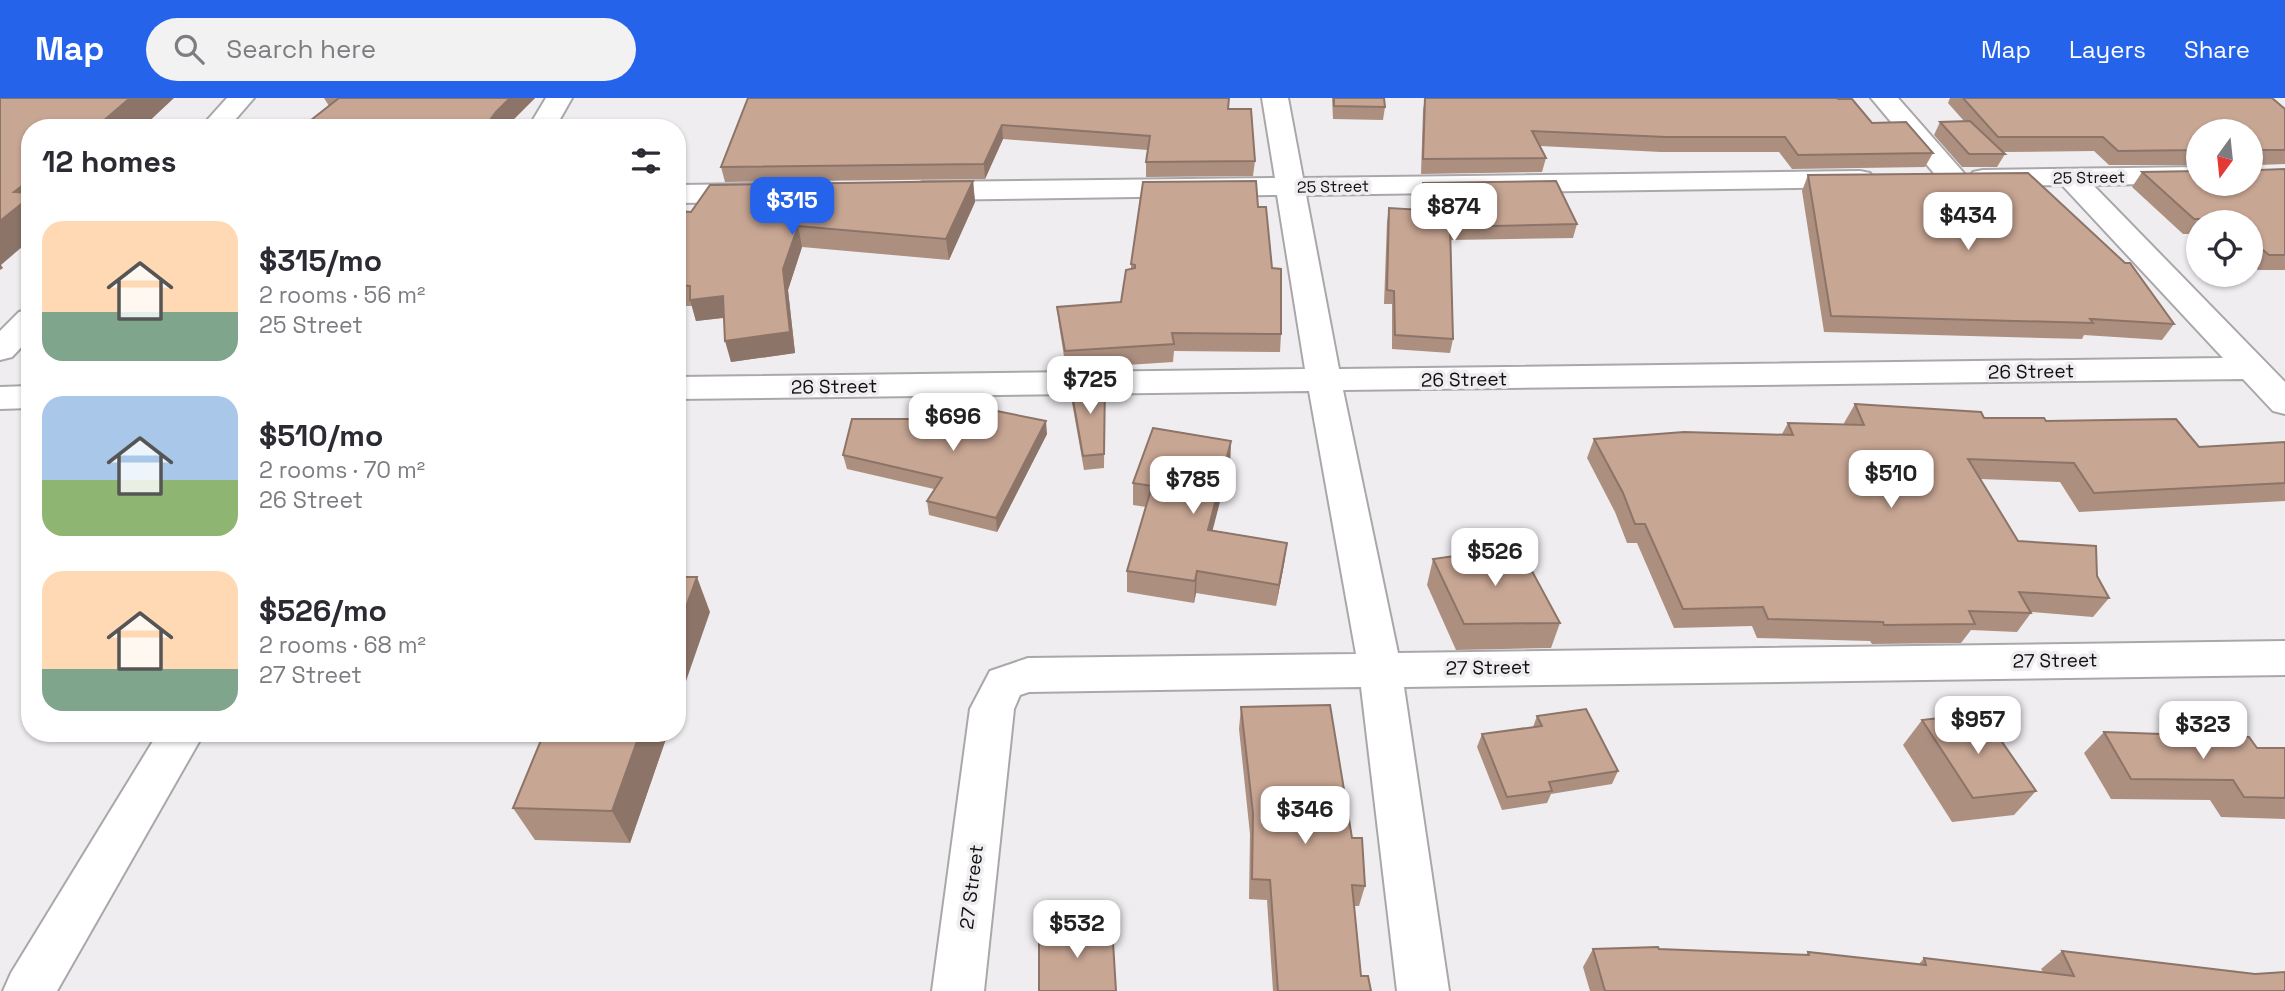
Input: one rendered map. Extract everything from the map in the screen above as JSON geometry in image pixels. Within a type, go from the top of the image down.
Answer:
[{"type":"street","points":[[222,119],[242,98]]},
{"type":"street","points":[[546,119],[559,98]]},
{"type":"street","points":[[1275,98],[1324,381],[1380,668],[1423,991]]},
{"type":"street","name":"25 Street","points":[[1884,98],[1939,178],[2186,176]]},
{"type":"street","points":[[2070,177],[2285,403]]},
{"type":"street","name":"25 Street","points":[[900,191],[1884,179]]},
{"type":"street","points":[[686,194],[789,192]]},
{"type":"street","points":[[0,350],[21,328]]},
{"type":"street","name":"26 Street","points":[[686,388],[2251,368]]},
{"type":"street","points":[[0,398],[21,397]]},
{"type":"street","name":"27 Street","points":[[958,991],[992,709],[1005,682],[1028,675],[1380,668],[2285,658]]},
{"type":"street","points":[[29,991],[177,742]]},
{"type":"building","points":[[0,98],[130,98],[106,119],[21,119],[21,187],[14,192],[21,192],[21,204],[0,221]]},
{"type":"building","points":[[339,98],[510,98],[491,119],[312,119]]},
{"type":"building","points":[[748,98],[1229,98],[1228,109],[1251,109],[1255,161],[1146,162],[1150,136],[1002,125],[984,164],[721,167]]},
{"type":"building","points":[[1334,98],[1384,98],[1385,107],[1334,106]]},
{"type":"building","points":[[1425,98],[1852,99],[1872,123],[1906,122],[1933,153],[1798,155],[1785,137],[1666,137],[1532,131],[1546,158],[1423,159]]},
{"type":"building","points":[[1963,98],[2272,98],[2285,109],[2285,150],[2263,150],[2263,119],[2186,119],[2186,150],[2118,151],[2103,137],[1998,137]]},
{"type":"building","points":[[1970,121],[2005,154],[1969,154],[1940,122]]},
{"type":"building","points":[[2285,169],[2285,255],[2269,255],[2263,250],[2263,210],[2186,212],[2142,172],[2186,171],[2186,196],[2263,196],[2263,170]]},
{"type":"building","points":[[2028,173],[2125,263],[2130,263],[2174,324],[2090,319],[2093,323],[1831,316],[1808,175]]},
{"type":"building","points":[[973,181],[946,239],[798,226],[783,269],[790,332],[725,341],[723,296],[690,300],[690,286],[686,286],[686,212],[691,212],[710,185]]},
{"type":"building","points":[[1256,181],[1258,207],[1266,207],[1272,268],[1281,269],[1281,334],[1172,333],[1174,344],[1065,351],[1057,307],[1121,302],[1126,270],[1135,268],[1135,265],[1131,264],[1143,182]]},
{"type":"building","points":[[1556,181],[1577,224],[1450,227],[1453,339],[1395,335],[1394,291],[1387,290],[1389,208],[1422,210],[1423,183]]},
{"type":"building","points":[[1105,382],[1104,454],[1083,456],[1070,383]]},
{"type":"building","points":[[1855,404],[1981,412],[1984,418],[2044,418],[2046,421],[2176,419],[2199,447],[2285,442],[2285,483],[2094,493],[2074,463],[1968,459],[2018,541],[2096,546],[2097,576],[2109,598],[2019,592],[2031,613],[1969,611],[1975,624],[1884,625],[1883,622],[1768,619],[1763,607],[1683,609],[1645,524],[1635,524],[1623,493],[1594,439],[1684,432],[1793,435],[1788,423],[1864,425]]},
{"type":"building","points":[[967,405],[1046,421],[996,518],[927,501],[942,478],[843,455],[852,419],[960,419]]},
{"type":"building","points":[[1153,428],[1231,441],[1208,530],[1287,543],[1279,585],[1197,571],[1195,581],[1127,571],[1152,486],[1133,483]]},
{"type":"building","points":[[1519,547],[1560,623],[1464,624],[1433,559]]},
{"type":"building","points":[[686,577],[697,577],[686,607]]},
{"type":"building","points":[[1330,705],[1352,838],[1362,838],[1365,886],[1352,885],[1361,976],[1368,976],[1371,991],[1278,991],[1270,880],[1252,879],[1253,813],[1241,707]]},
{"type":"building","points":[[1586,709],[1618,771],[1549,782],[1552,791],[1507,797],[1482,734],[1542,726],[1537,716]]},
{"type":"building","points":[[1982,713],[2036,791],[1973,798],[1922,720]]},
{"type":"building","points":[[2104,732],[2249,737],[2257,748],[2285,748],[2285,798],[2244,797],[2233,780],[2131,779]]},
{"type":"building","points":[[540,742],[637,742],[612,811],[513,808]]},
{"type":"building","points":[[1112,926],[1116,991],[1039,991],[1039,930]]},
{"type":"building","points":[[1658,947],[1809,955],[1808,952],[1926,965],[1924,958],[2074,976],[2062,951],[2255,974],[2285,972],[2285,991],[1605,991],[1593,949]]}]
